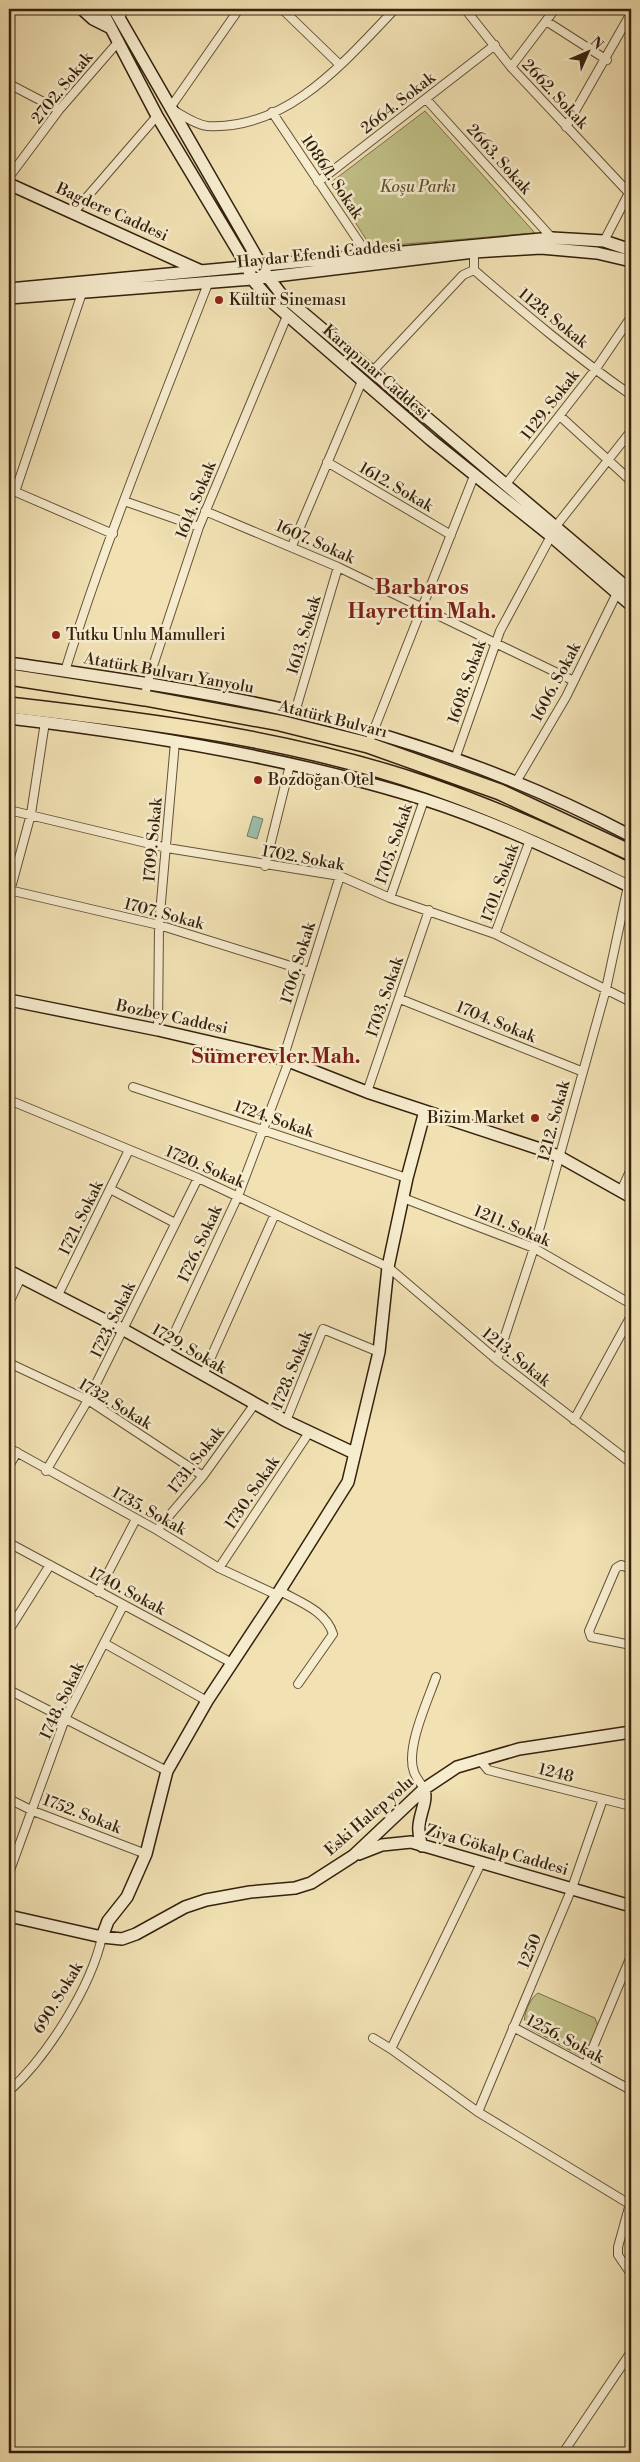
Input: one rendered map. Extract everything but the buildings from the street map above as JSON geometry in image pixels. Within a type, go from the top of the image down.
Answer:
[{"type":"highway","name":"Atatürk Bulvarı","points":[[9,677],[35,673],[146,691],[280,723],[370,739],[500,792],[631,853]]},
{"type":"highway","points":[[9,704],[144,721],[277,745],[363,766],[429,786],[493,810],[630,882]]},
{"type":"street","points":[[82,9],[93,19],[111,28]]},
{"type":"street","name":"Karapınar Caddesi","points":[[100,9],[119,41],[157,116],[247,266],[252,279],[287,316],[474,476],[554,531],[631,591]]},
{"type":"street","points":[[239,9],[170,108],[206,126],[247,122],[297,102],[340,66],[395,9]]},
{"type":"street","points":[[282,9],[340,66]]},
{"type":"street","name":"2662. Sokak","points":[[465,9],[511,67],[566,127],[630,191]]},
{"type":"street","points":[[511,67],[555,9]]},
{"type":"street","name":"Karapınar Caddesi","points":[[120,12],[170,108],[268,277],[292,306],[506,484],[617,594],[631,605]]},
{"type":"street","points":[[566,127],[607,60],[631,13]]},
{"type":"street","points":[[546,21],[607,60]]},
{"type":"street","name":"2702. Sokak","points":[[9,177],[59,110],[119,41]]},
{"type":"street","name":"2664. Sokak","points":[[318,182],[495,45]]},
{"type":"street","points":[[9,84],[59,110]]},
{"type":"street","name":"2663. Sokak","points":[[426,99],[552,238]]},
{"type":"street","name":"1086/1. Sokak","points":[[272,112],[369,256]]},
{"type":"street","points":[[74,212],[157,116]]},
{"type":"street","name":"Bagdere Caddesi","points":[[9,184],[201,271]]},
{"type":"street","points":[[604,241],[630,191]]},
{"type":"street","name":"Haydar Efendi Caddesi","points":[[9,289],[552,238],[604,241],[631,250]]},
{"type":"street","name":"Haydar Efendi Caddesi","points":[[9,298],[252,279],[474,252],[541,248],[597,253],[631,261]]},
{"type":"street","points":[[372,372],[463,275],[474,270],[474,252]]},
{"type":"street","name":"1128. Sokak","points":[[474,270],[595,370],[631,395]]},
{"type":"street","points":[[65,671],[79,626],[124,501],[208,282]]},
{"type":"street","points":[[82,293],[12,490],[113,534]]},
{"type":"street","name":"1614. Sokak","points":[[146,691],[205,511],[287,316]]},
{"type":"street","name":"1129. Sokak","points":[[506,484],[595,370],[631,317]]},
{"type":"street","points":[[292,546],[362,381]]},
{"type":"street","points":[[560,416],[631,482]]},
{"type":"street","points":[[554,531],[631,432]]},
{"type":"street","name":"1612. Sokak","points":[[327,462],[451,535]]},
{"type":"street","points":[[370,739],[474,476]]},
{"type":"street","points":[[124,501],[199,527]]},
{"type":"street","name":"1607. Sokak","points":[[205,511],[292,546],[338,567],[574,681]]},
{"type":"street","name":"1608. Sokak","points":[[455,759],[495,643],[554,531]]},
{"type":"street","name":"1613. Sokak","points":[[295,712],[338,567]]},
{"type":"street","name":"1606. Sokak","points":[[516,782],[574,681],[617,594]]},
{"type":"street","name":"Atatürk Bulvarı Yanyolu","points":[[9,663],[35,673],[65,671],[146,691],[295,712],[370,739],[455,759],[516,782],[631,836]]},
{"type":"street","points":[[9,718],[175,742],[358,780],[424,800],[530,840],[630,882]]},
{"type":"street","points":[[9,895],[31,814],[45,722]]},
{"type":"street","name":"1709. Sokak","points":[[158,1030],[159,925],[175,742]]},
{"type":"street","points":[[265,866],[290,765]]},
{"type":"street","name":"1705. Sokak","points":[[390,898],[424,800]]},
{"type":"street","name":"1702. Sokak","points":[[9,810],[167,848],[265,866],[340,876],[390,898],[495,934],[631,1002]]},
{"type":"street","name":"1701. Sokak","points":[[495,934],[530,840]]},
{"type":"street","name":"1706. Sokak","points":[[286,1060],[310,972],[340,876]]},
{"type":"street","name":"1212. Sokak","points":[[497,1360],[534,1248],[558,1156],[606,989],[630,882]]},
{"type":"street","name":"1707. Sokak","points":[[9,890],[159,925],[310,972]]},
{"type":"street","name":"1703. Sokak","points":[[367,1092],[429,910]]},
{"type":"street","name":"1704. Sokak","points":[[400,999],[582,1071]]},
{"type":"street","name":"Bozbey Caddesi","points":[[9,1000],[158,1030],[286,1060],[367,1092],[558,1156],[631,1197]]},
{"type":"street","name":"1726. Sokak","points":[[165,1353],[238,1196],[264,1129],[286,1060]]},
{"type":"street","name":"1724. Sokak","points":[[133,1087],[264,1129],[406,1178]]},
{"type":"street","name":"1720. Sokak","points":[[9,1100],[198,1178],[388,1267]]},
{"type":"street","points":[[102,1937],[108,1920],[127,1897],[146,1854],[168,1771],[207,1701],[348,1482],[379,1352],[388,1267],[406,1178],[425,1111]]},
{"type":"street","name":"1721. Sokak","points":[[57,1297],[129,1150]]},
{"type":"street","points":[[620,1191],[631,1169]]},
{"type":"street","name":"1723. Sokak","points":[[46,1471],[88,1400],[198,1178]]},
{"type":"street","points":[[110,1189],[175,1223]]},
{"type":"street","name":"1211. Sokak","points":[[403,1198],[534,1248],[631,1304]]},
{"type":"street","points":[[203,1375],[275,1214]]},
{"type":"street","name":"1213. Sokak","points":[[388,1267],[497,1360],[631,1463]]},
{"type":"street","name":"1729. Sokak","points":[[9,1271],[124,1330],[308,1434],[354,1453]]},
{"type":"street","points":[[9,1303],[21,1278]]},
{"type":"street","points":[[574,1420],[631,1316]]},
{"type":"street","name":"1728. Sokak","points":[[286,1422],[324,1329],[379,1352]]},
{"type":"street","name":"1732. Sokak","points":[[9,1363],[88,1400],[203,1476]]},
{"type":"street","name":"1731. Sokak","points":[[156,1530],[203,1476],[254,1405]]},
{"type":"street","name":"1730. Sokak","points":[[219,1568],[308,1434]]},
{"type":"street","name":"1735. Sokak","points":[[9,1448],[46,1471],[156,1530],[219,1568],[313,1610],[329,1622],[333,1634],[298,1684]]},
{"type":"street","points":[[9,1466],[17,1452]]},
{"type":"street","points":[[98,1592],[136,1519]]},
{"type":"street","name":"1740. Sokak","points":[[9,1543],[232,1663]]},
{"type":"street","points":[[9,1630],[50,1565]]},
{"type":"street","points":[[631,1569],[621,1565],[616,1568],[589,1631],[590,1637],[631,1645]]},
{"type":"street","name":"1748. Sokak","points":[[9,1873],[65,1720],[123,1606]]},
{"type":"street","points":[[104,1643],[207,1701]]},
{"type":"street","points":[[422,1846],[418,1835],[418,1822],[426,1794],[413,1771],[412,1757],[415,1739],[436,1677]]},
{"type":"street","points":[[9,1690],[168,1771]]},
{"type":"street","name":"Eski Halep yolu","points":[[9,1916],[102,1937],[122,1939],[136,1934],[185,1907],[206,1900],[250,1892],[295,1888],[311,1883],[353,1856],[424,1789],[457,1767],[479,1759],[528,1747],[631,1732]]},
{"type":"street","name":"1248","points":[[479,1759],[488,1770],[631,1806]]},
{"type":"street","name":"1752. Sokak","points":[[9,1799],[33,1811],[146,1854]]},
{"type":"street","name":"1250","points":[[478,2112],[572,1888],[603,1799]]},
{"type":"street","name":"Ziya Gökalp Caddesi","points":[[353,1856],[382,1845],[411,1842],[631,1906]]},
{"type":"street","points":[[391,2050],[482,1863]]},
{"type":"street","name":"690. Sokak","points":[[9,2092],[58,2032],[91,1974],[102,1937]]},
{"type":"street","points":[[586,2064],[631,1956]]},
{"type":"street","name":"1256. Sokak","points":[[513,2026],[631,2090]]},
{"type":"street","points":[[373,2038],[478,2112],[631,2203],[618,2248],[618,2255],[631,2274]]},
{"type":"street","points":[[563,2453],[631,2352]]},
{"type":"green space","name":"Koşu Parkı","points":[[425,111],[535,233],[371,247],[330,183]]},
{"type":"green space","points":[[538,1993],[595,2018],[598,2026],[585,2054],[579,2055],[525,2026],[527,2008]]},
{"type":"shaded area","points":[[253,816],[263,819],[257,839],[247,836]]},
{"type":"place","name":"Kültür Sineması","points":[[219,300]]},
{"type":"place","name":"Tutku Unlu Mamulleri","points":[[56,635]]},
{"type":"place","name":"Bozdoğan Otel","points":[[258,780]]},
{"type":"place","name":"Bizim Market","points":[[535,1118]]},
{"type":"district","name":"Barbaros Hayrettin Mah.","points":[[422,600]]},
{"type":"district","name":"Sümerevler Mah.","points":[[276,1057]]}]
